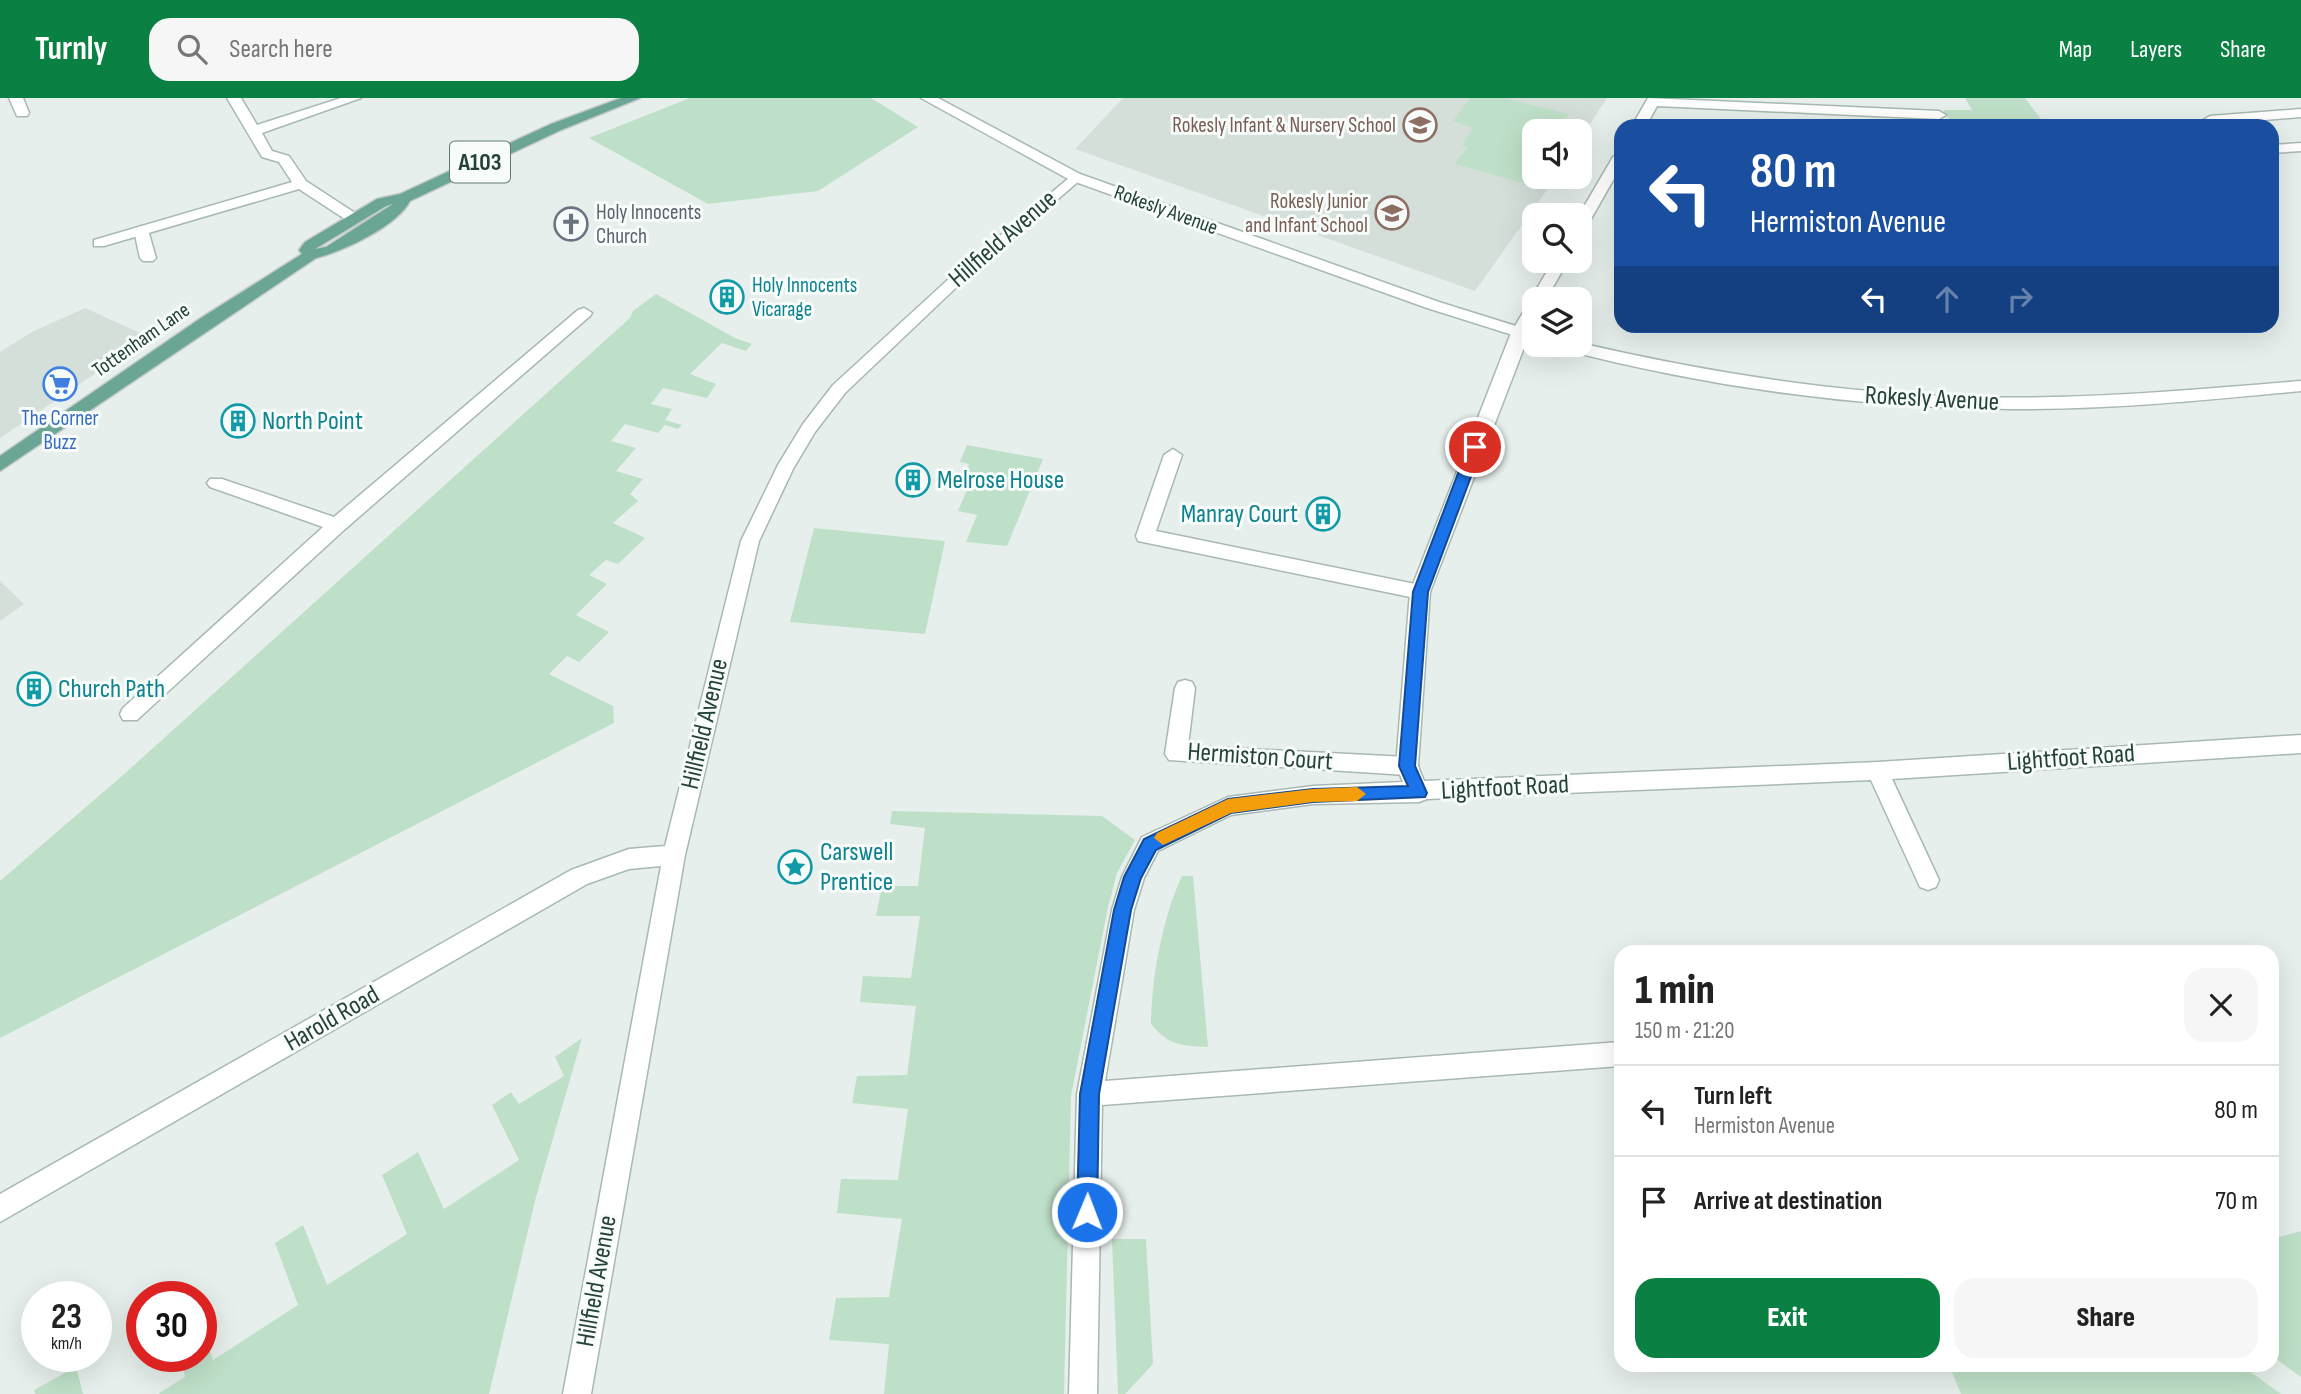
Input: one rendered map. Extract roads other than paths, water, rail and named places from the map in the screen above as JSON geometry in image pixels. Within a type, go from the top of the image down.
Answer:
[{"type":"main road","name":"Tottenham Lane","points":[[311,256],[307,250],[310,245],[382,202],[404,198],[556,127],[633,98]]},
{"type":"main road","name":"Tottenham Lane","points":[[0,465],[207,322],[311,256],[331,250],[397,211],[404,198]]},
{"type":"street","points":[[16,98],[22,113]]},
{"type":"street","points":[[234,98],[267,154],[284,159],[301,184],[353,218]]},
{"type":"street","points":[[254,131],[354,98]]},
{"type":"street","name":"Rokesly Avenue","points":[[928,98],[1075,177],[1522,333]]},
{"type":"street","points":[[1643,119],[1654,100],[1939,115]]},
{"type":"street","points":[[2223,119],[2301,113]]},
{"type":"street","points":[[2279,149],[2301,147]]},
{"type":"street","points":[[1592,205],[1614,167]]},
{"type":"street","name":"Hillfield Avenue","points":[[577,1394],[674,855],[750,541],[784,468],[838,389],[958,278],[1075,177]]},
{"type":"street","points":[[99,243],[301,184]]},
{"type":"street","points":[[141,230],[148,258]]},
{"type":"street","points":[[130,714],[337,525],[584,313]]},
{"type":"street","points":[[1419,793],[1407,766],[1420,592],[1522,347]]},
{"type":"street","name":"Rokesly Avenue","points":[[1592,351],[1659,367],[1762,384],[1879,398],[1974,403],[2101,401],[2301,386]]},
{"type":"street","points":[[1173,455],[1145,536],[1420,592]]},
{"type":"street","points":[[216,483],[337,525]]},
{"type":"street","name":"Hermiston Court","points":[[1185,688],[1176,754],[1407,766]]},
{"type":"street","name":"Lightfoot Road","points":[[1083,1394],[1090,1094],[1123,910],[1133,877],[1150,844],[1228,806],[1313,796],[1878,771],[2301,744]]},
{"type":"street","points":[[1878,771],[1928,880]]},
{"type":"street","name":"Harold Road","points":[[0,1209],[579,877],[629,859],[674,855]]},
{"type":"street","points":[[1090,1094],[1614,1054]]},
{"type":"place","name":"Rokesly Infant & Nursery School","points":[[1420,125]]},
{"type":"place","name":"Rokesly Junior and Infant School","points":[[1392,213]]},
{"type":"place","name":"Holy Innocents Church","points":[[571,224]]},
{"type":"place","name":"Holy Innocents Vicarage","points":[[727,297]]},
{"type":"place","name":"The Corner Buzz","points":[[60,384]]},
{"type":"place","name":"North Point","points":[[238,421]]},
{"type":"place","name":"Melrose House","points":[[913,480]]},
{"type":"place","name":"Manray Court","points":[[1323,514]]},
{"type":"place","name":"Church Path","points":[[34,689]]},
{"type":"place","name":"Carswell Prentice","points":[[795,867]]}]
